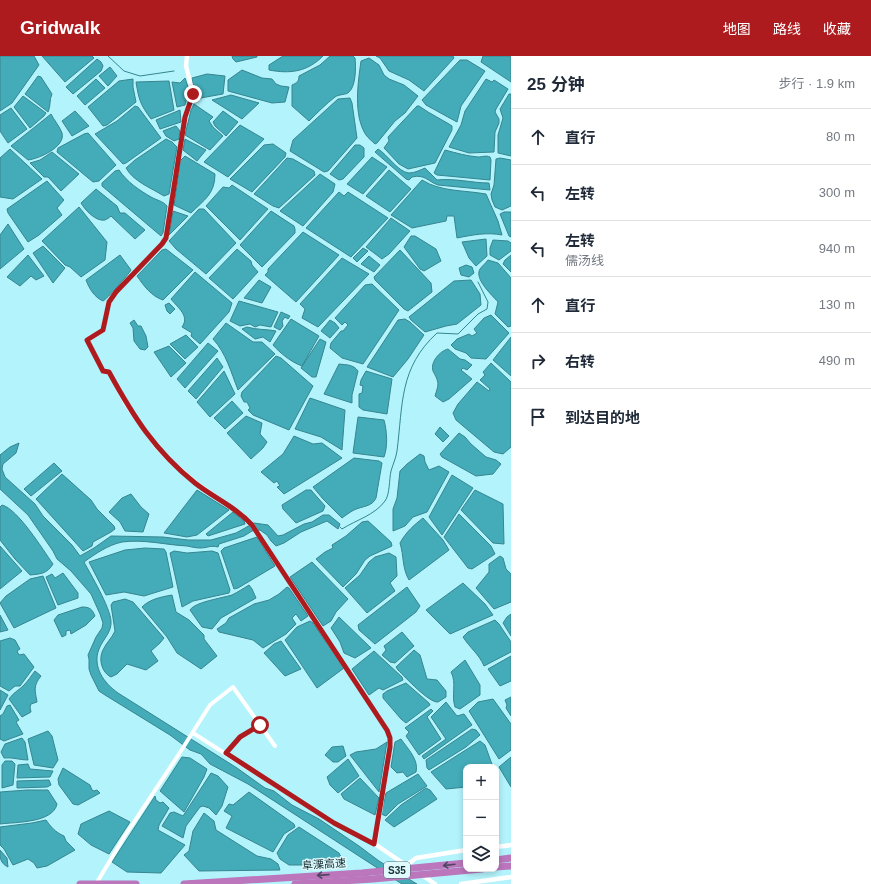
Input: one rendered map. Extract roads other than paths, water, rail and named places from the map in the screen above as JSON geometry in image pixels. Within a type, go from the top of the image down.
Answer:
[{"type":"highway","points":[[499,860],[511,858]]},
{"type":"highway","name":"阜溧高速","points":[[184,884],[362,873],[463,863]]},
{"type":"highway","points":[[499,867],[511,866]]},
{"type":"highway","name":"阜溧高速","points":[[295,884],[463,871]]},
{"type":"highway","points":[[80,884],[136,884]]},
{"type":"street","points":[[187,56],[186,66],[193,94],[185,117],[166,238],[116,292],[109,302],[103,330],[87,340],[103,371],[109,372],[126,404],[168,460],[196,483],[242,514],[252,525],[387,730],[390,738],[390,747],[374,844]]},
{"type":"street","points":[[95,884],[124,837],[193,733],[210,704],[233,687],[275,746]]},
{"type":"street","points":[[226,753],[240,737],[260,725]]},
{"type":"street","points":[[193,733],[334,823],[374,844],[435,884]]},
{"type":"street","points":[[499,847],[511,845]]},
{"type":"street","points":[[407,865],[416,858],[463,850]]},
{"type":"street","points":[[461,884],[511,877]]},
{"type":"water","points":[[0,56],[34,56],[39,65],[12,103],[0,111]]},
{"type":"water","points":[[42,56],[92,56],[94,58],[65,82]]},
{"type":"water","points":[[232,56],[257,56],[257,57],[236,62]]},
{"type":"water","points":[[283,56],[323,56],[311,66],[304,69],[291,72],[269,70],[269,65]]},
{"type":"water","points":[[330,56],[353,56],[355,58],[353,85],[348,93],[335,97],[309,121],[292,106],[292,85],[297,82],[299,76],[320,65]]},
{"type":"water","points":[[376,56],[453,56],[454,58],[424,91],[409,80],[389,71],[380,58]]},
{"type":"water","points":[[483,56],[511,56],[511,82],[481,62]]},
{"type":"water","points":[[369,58],[379,65],[384,75],[389,79],[404,85],[418,96],[405,113],[395,121],[375,144],[367,136],[362,127],[358,109],[358,89],[361,61]]},
{"type":"water","points":[[97,59],[103,66],[101,71],[73,94],[66,87]]},
{"type":"water","points":[[460,60],[467,60],[485,71],[461,106],[457,122],[426,105],[422,100]]},
{"type":"water","points":[[110,67],[117,76],[108,86],[99,76]]},
{"type":"water","points":[[242,70],[262,78],[272,79],[276,84],[281,86],[289,87],[285,102],[272,103],[228,91],[228,80]]},
{"type":"water","points":[[207,74],[225,76],[223,94],[195,99],[192,78]]},
{"type":"water","points":[[38,76],[41,77],[52,94],[48,112],[25,94]]},
{"type":"water","points":[[185,78],[189,90],[185,105],[177,107],[172,82],[180,83]]},
{"type":"water","points":[[96,79],[105,88],[85,105],[77,96]]},
{"type":"water","points":[[133,79],[136,102],[107,125],[103,126],[88,107],[119,81]]},
{"type":"water","points":[[486,79],[492,82],[494,80],[508,89],[495,112],[499,119],[499,123],[495,132],[494,152],[469,153],[449,147],[461,125],[465,111]]},
{"type":"water","points":[[169,81],[174,110],[151,119],[140,102],[136,82]]},
{"type":"water","points":[[509,94],[511,94],[511,156],[498,153],[498,135],[503,118],[500,109]]},
{"type":"water","points":[[231,95],[259,103],[242,119],[212,100]]},
{"type":"water","points":[[23,96],[46,113],[30,128],[14,107]]},
{"type":"water","points":[[350,98],[357,138],[328,171],[324,172],[290,151],[293,140],[338,99]]},
{"type":"water","points":[[194,104],[213,117],[209,121],[223,136],[210,150],[185,135],[191,110]]},
{"type":"water","points":[[135,106],[138,107],[161,138],[123,164],[95,134],[117,121]]},
{"type":"water","points":[[417,106],[452,126],[452,130],[435,163],[408,169],[399,164],[384,148],[389,141],[388,137]]},
{"type":"water","points":[[11,108],[27,129],[8,143],[0,131],[0,115]]},
{"type":"water","points":[[180,110],[181,122],[160,129],[156,120]]},
{"type":"water","points":[[75,111],[89,126],[72,136],[62,121]]},
{"type":"water","points":[[223,111],[238,122],[226,136],[215,126],[213,122]]},
{"type":"water","points":[[51,114],[62,133],[60,143],[44,155],[28,160],[11,146]]},
{"type":"water","points":[[240,125],[264,139],[228,177],[204,162]]},
{"type":"water","points":[[176,126],[180,131],[179,139],[174,141],[166,136],[163,131]]},
{"type":"water","points":[[88,133],[116,165],[99,181],[93,182],[57,152],[58,148]]},
{"type":"water","points":[[166,139],[177,147],[169,194],[164,196],[133,177],[126,168]]},
{"type":"water","points":[[185,139],[206,150],[197,161],[183,150]]},
{"type":"water","points":[[273,144],[286,153],[285,157],[252,192],[230,179],[264,145]]},
{"type":"water","points":[[355,145],[360,145],[364,148],[364,157],[343,179],[339,180],[330,174]]},
{"type":"water","points":[[10,149],[42,179],[13,199],[0,197],[0,158]]},
{"type":"water","points":[[378,149],[397,167],[405,172],[409,173],[425,168],[437,180],[489,183],[490,190],[438,185],[420,176],[412,177],[409,180],[406,179],[375,152]]},
{"type":"water","points":[[445,150],[470,156],[490,157],[490,180],[437,175],[434,173]]},
{"type":"water","points":[[52,152],[79,174],[61,191],[48,177],[44,177],[30,163],[40,160]]},
{"type":"water","points":[[185,156],[215,174],[215,181],[211,192],[191,213],[174,205],[180,161]]},
{"type":"water","points":[[372,157],[387,167],[363,194],[347,184]]},
{"type":"water","points":[[287,158],[293,159],[314,171],[315,175],[279,208],[254,194]]},
{"type":"water","points":[[500,158],[511,160],[511,206],[502,210],[495,207],[491,194],[494,185],[496,159]]},
{"type":"water","points":[[119,170],[129,182],[138,189],[167,206],[163,233],[161,236],[102,186],[102,183],[115,171]]},
{"type":"water","points":[[389,170],[411,189],[390,212],[366,196]]},
{"type":"water","points":[[320,174],[335,184],[333,192],[303,226],[280,211]]},
{"type":"water","points":[[422,180],[445,189],[486,194],[498,221],[502,235],[485,234],[457,238],[454,216],[447,216],[446,221],[412,228],[391,215]]},
{"type":"water","points":[[47,181],[64,200],[57,208],[62,215],[39,235],[28,242],[8,213],[7,209]]},
{"type":"water","points":[[232,185],[268,209],[240,240],[206,206],[223,187],[229,188]]},
{"type":"water","points":[[96,189],[117,206],[120,213],[125,213],[145,230],[135,239],[111,216],[105,220],[102,220],[91,215],[81,203]]},
{"type":"water","points":[[339,192],[344,196],[348,192],[388,218],[351,257],[306,228]]},
{"type":"water","points":[[79,207],[107,242],[105,260],[81,277],[70,267],[65,265],[42,241]]},
{"type":"water","points":[[199,209],[204,209],[236,243],[206,274],[176,249],[169,241]]},
{"type":"water","points":[[173,211],[188,216],[169,235]]},
{"type":"water","points":[[271,211],[294,226],[295,233],[262,267],[240,245]]},
{"type":"water","points":[[504,212],[511,212],[511,237],[509,236],[500,214]]},
{"type":"water","points":[[391,218],[410,231],[389,254],[382,259],[366,247]]},
{"type":"water","points":[[8,224],[24,249],[0,269],[0,235]]},
{"type":"water","points":[[303,232],[339,255],[296,302],[265,275],[268,272],[268,269]]},
{"type":"water","points":[[411,236],[415,236],[436,249],[441,261],[424,271],[420,269],[404,247]]},
{"type":"water","points":[[486,239],[487,256],[476,266],[469,258],[462,242]]},
{"type":"water","points":[[493,240],[508,241],[511,243],[511,251],[499,260],[490,255],[490,248]]},
{"type":"water","points":[[43,246],[65,268],[53,283],[33,253]]},
{"type":"water","points":[[363,248],[368,251],[357,262],[353,258]]},
{"type":"water","points":[[166,249],[193,270],[163,300],[151,293],[137,276],[162,250]]},
{"type":"water","points":[[237,249],[251,261],[252,265],[258,272],[233,299],[209,278]]},
{"type":"water","points":[[400,250],[431,283],[432,292],[408,311],[404,309],[375,280],[374,277]]},
{"type":"water","points":[[28,255],[44,276],[36,280],[31,276],[20,286],[7,277]]},
{"type":"water","points":[[120,255],[131,270],[103,301],[92,292],[86,280]]},
{"type":"water","points":[[511,255],[511,272],[503,264]]},
{"type":"water","points":[[369,256],[380,265],[374,272],[361,264]]},
{"type":"water","points":[[342,258],[369,274],[318,327],[302,318],[305,309],[300,304]]},
{"type":"water","points":[[488,260],[498,263],[511,278],[511,326],[508,327],[495,314],[498,302],[484,287],[479,277],[480,269]]},
{"type":"water","points":[[466,265],[472,267],[474,273],[469,277],[461,275],[459,268]]},
{"type":"water","points":[[195,272],[232,303],[229,312],[200,344],[191,336],[192,333],[182,327],[185,319],[184,316],[171,299]]},
{"type":"water","points":[[259,280],[271,287],[262,303],[244,298]]},
{"type":"water","points":[[471,280],[480,294],[481,305],[457,324],[425,332],[409,317],[454,281]]},
{"type":"water","points":[[372,284],[399,310],[363,364],[342,358],[330,348],[331,343],[348,325],[345,322],[342,325],[335,318],[365,285]]},
{"type":"water","points":[[239,301],[278,312],[271,327],[260,325],[255,327],[250,324],[240,326],[230,321]]},
{"type":"water","points":[[169,303],[175,309],[170,314],[165,305]]},
{"type":"water","points":[[281,312],[290,316],[288,319],[285,317],[282,321],[283,326],[280,330],[274,327]]},
{"type":"water","points":[[491,315],[509,333],[486,359],[471,358],[466,353],[455,349],[451,345],[457,339],[469,334],[472,336],[477,333],[474,329],[484,318]]},
{"type":"water","points":[[291,319],[319,336],[302,366],[286,357],[273,345]]},
{"type":"water","points":[[405,319],[424,335],[408,359],[393,377],[367,367],[398,320]]},
{"type":"water","points":[[134,320],[138,326],[141,326],[146,336],[148,347],[145,350],[140,349],[134,341],[133,328],[130,323]]},
{"type":"water","points":[[330,320],[339,328],[330,338],[321,331]]},
{"type":"water","points":[[226,323],[253,342],[262,342],[275,354],[238,390],[225,357],[218,344],[213,339]]},
{"type":"water","points":[[247,327],[276,331],[270,342],[263,337],[255,339],[242,329]]},
{"type":"water","points":[[186,335],[198,347],[185,359],[170,344]]},
{"type":"water","points":[[511,337],[511,376],[493,360]]},
{"type":"water","points":[[320,339],[326,342],[316,377],[312,377],[301,368]]},
{"type":"water","points":[[208,343],[218,351],[185,388],[177,379]]},
{"type":"water","points":[[169,346],[186,363],[171,377],[154,352]]},
{"type":"water","points":[[448,349],[460,359],[465,360],[472,365],[467,370],[463,368],[461,370],[472,379],[449,399],[443,402],[435,396],[438,383],[432,368],[436,357]]},
{"type":"water","points":[[276,356],[281,358],[313,386],[289,430],[253,415],[248,410],[250,408],[247,402],[244,402],[241,396],[242,392]]},
{"type":"water","points":[[217,358],[223,367],[196,399],[188,391]]},
{"type":"water","points":[[491,363],[511,382],[511,447],[503,454],[494,452],[456,420],[453,413],[458,404],[477,382],[489,391],[490,389],[480,380],[485,375],[483,372]]},
{"type":"water","points":[[339,364],[352,366],[358,371],[352,395],[352,403],[324,394]]},
{"type":"water","points":[[224,371],[235,394],[210,417],[197,402]]},
{"type":"water","points":[[366,371],[392,379],[387,414],[363,410],[359,407],[359,394],[362,393],[363,386],[360,385]]},
{"type":"water","points":[[310,398],[345,410],[342,450],[321,437],[295,429]]},
{"type":"water","points":[[232,401],[243,413],[225,429],[214,418]]},
{"type":"water","points":[[246,416],[262,423],[260,434],[267,442],[251,459],[227,433]]},
{"type":"water","points":[[358,417],[384,420],[387,438],[384,457],[353,453]]},
{"type":"water","points":[[440,427],[449,436],[443,442],[435,434]]},
{"type":"water","points":[[459,433],[486,457],[496,460],[501,464],[493,474],[476,476],[442,457],[440,454]]},
{"type":"water","points":[[294,436],[313,444],[322,443],[342,458],[284,494],[277,487],[280,486],[277,481],[274,483],[261,472],[283,454]]},
{"type":"water","points":[[19,443],[16,453],[3,464],[2,469],[5,477],[35,504],[43,516],[72,545],[80,556],[111,536],[211,540],[236,533],[254,523],[268,525],[278,536],[312,522],[323,515],[329,515],[340,524],[338,529],[327,521],[301,532],[284,543],[276,546],[267,535],[260,530],[252,531],[244,536],[219,544],[218,547],[213,546],[198,548],[130,541],[117,543],[102,550],[84,562],[104,600],[111,621],[109,632],[99,649],[97,656],[98,668],[108,684],[118,693],[237,768],[265,788],[274,791],[292,805],[319,819],[379,861],[417,884],[402,884],[248,784],[210,764],[201,754],[190,750],[170,735],[99,691],[89,669],[88,655],[102,628],[103,623],[91,594],[71,571],[57,559],[28,515],[0,489],[0,455],[10,447]]},
{"type":"water","points":[[420,454],[424,456],[429,470],[439,466],[449,472],[427,512],[413,517],[405,526],[393,531],[393,509],[397,498],[400,471]]},
{"type":"water","points":[[354,458],[379,461],[382,463],[376,498],[369,505],[354,510],[342,518],[313,487]]},
{"type":"water","points":[[54,463],[62,471],[31,496],[24,489]]},
{"type":"water","points":[[62,474],[91,500],[115,529],[93,542],[92,546],[83,551],[36,499]]},
{"type":"water","points":[[452,475],[473,488],[442,535],[429,517]]},
{"type":"water","points":[[197,490],[229,510],[197,535],[187,537],[164,533]]},
{"type":"water","points":[[306,490],[311,490],[325,506],[323,511],[296,523],[283,509],[282,505]]},
{"type":"water","points":[[475,490],[503,504],[504,544],[493,543],[461,510]]},
{"type":"water","points":[[131,494],[141,507],[149,514],[143,532],[125,531],[120,522],[109,512],[122,498]]},
{"type":"water","points":[[2,505],[8,508],[23,522],[53,564],[46,572],[30,575],[0,540],[0,507]]},
{"type":"water","points":[[233,512],[244,521],[245,524],[208,536],[206,534]]},
{"type":"water","points":[[459,514],[491,546],[495,554],[472,569],[468,568],[444,537]]},
{"type":"water","points":[[423,518],[443,540],[449,550],[409,580],[405,571],[400,543],[410,529]]},
{"type":"water","points":[[368,521],[391,542],[392,546],[370,556],[365,560],[356,574],[343,587],[316,559],[333,548],[332,545],[346,536],[362,522]]},
{"type":"water","points":[[257,537],[275,566],[234,589],[221,551],[224,548]]},
{"type":"water","points":[[0,546],[22,571],[0,589]]},
{"type":"water","points":[[145,548],[164,549],[166,552],[173,587],[144,596],[124,592],[106,595],[89,562],[125,550]]},
{"type":"water","points":[[174,551],[187,553],[212,551],[218,553],[230,590],[229,593],[193,601],[182,607],[170,553]]},
{"type":"water","points":[[389,553],[396,557],[397,576],[390,583],[395,591],[367,613],[345,588],[360,575],[369,562],[375,557]]},
{"type":"water","points":[[500,556],[503,558],[506,569],[511,574],[511,602],[494,609],[476,588],[489,572],[489,564]]},
{"type":"water","points":[[312,562],[348,599],[336,612],[331,621],[323,626],[290,577]]},
{"type":"water","points":[[63,573],[78,593],[78,598],[58,605],[46,577],[52,574],[55,578]]},
{"type":"water","points":[[43,576],[56,608],[14,628],[0,603],[6,596],[30,579]]},
{"type":"water","points":[[463,583],[485,604],[493,615],[450,634],[426,610]]},
{"type":"water","points":[[249,585],[256,598],[221,618],[212,629],[202,627],[190,610],[197,605],[232,595]]},
{"type":"water","points":[[287,587],[308,616],[301,621],[296,614],[292,618],[296,624],[286,634],[263,648],[253,640],[219,632],[217,629],[226,623],[229,618],[254,604],[269,600]]},
{"type":"water","points":[[407,587],[420,606],[416,612],[375,644],[359,630],[358,625]]},
{"type":"water","points":[[172,595],[176,612],[189,620],[204,635],[204,639],[217,656],[201,669],[177,653],[167,637],[142,607],[152,600]]},
{"type":"water","points":[[125,599],[133,602],[164,638],[151,651],[158,661],[146,670],[127,664],[117,674],[111,677],[103,669],[101,657],[104,647],[115,631],[111,605],[113,602]]},
{"type":"water","points":[[82,607],[87,607],[90,609],[95,616],[86,625],[71,634],[70,630],[66,631],[66,635],[62,637],[54,620],[58,615]]},
{"type":"water","points":[[511,614],[511,636],[503,623]]},
{"type":"water","points":[[0,615],[8,630],[0,632]]},
{"type":"water","points":[[339,617],[371,648],[355,658],[344,653],[340,642],[331,628]]},
{"type":"water","points":[[495,620],[511,642],[511,652],[484,666],[480,658],[463,637],[468,632]]},
{"type":"water","points":[[310,621],[313,623],[344,668],[317,688],[285,640],[297,627]]},
{"type":"water","points":[[402,632],[414,646],[395,663],[390,662],[382,655],[386,650],[384,646]]},
{"type":"water","points":[[10,638],[15,640],[20,649],[17,651],[19,655],[24,654],[34,667],[20,686],[15,686],[9,691],[0,686],[0,641]]},
{"type":"water","points":[[281,641],[301,669],[285,676],[264,653],[274,644]]},
{"type":"water","points":[[414,650],[420,655],[427,679],[437,680],[446,691],[446,697],[438,702],[423,694],[396,667]]},
{"type":"water","points":[[374,651],[402,677],[403,680],[383,690],[379,688],[369,695],[352,669]]},
{"type":"water","points":[[511,656],[511,681],[500,686],[488,669]]},
{"type":"water","points":[[465,660],[480,685],[480,695],[460,709],[455,707],[454,703],[454,680],[451,672]]},
{"type":"water","points":[[35,671],[41,676],[35,688],[37,702],[31,704],[31,712],[22,717],[9,699],[22,687]]},
{"type":"water","points":[[406,683],[430,705],[406,723],[383,698],[383,694]]},
{"type":"water","points":[[0,690],[8,695],[0,710]]},
{"type":"water","points":[[511,697],[511,716],[506,708],[507,705],[505,700]]},
{"type":"water","points":[[493,699],[511,724],[511,750],[499,759],[469,711],[478,702]]},
{"type":"water","points":[[446,702],[457,716],[464,714],[472,725],[424,759],[422,756],[446,739],[431,717]]},
{"type":"water","points":[[10,705],[19,720],[16,722],[23,734],[4,741],[0,739],[0,716],[3,714],[7,706]]},
{"type":"water","points":[[431,709],[433,711],[427,717],[441,739],[419,755],[406,736],[409,732],[405,728]]},
{"type":"water","points":[[472,729],[476,730],[480,735],[466,747],[429,770],[427,768],[426,760]]},
{"type":"water","points":[[48,731],[52,736],[58,760],[53,768],[34,765],[28,739]]},
{"type":"water","points":[[22,738],[25,742],[28,760],[4,758],[1,752],[5,744]]},
{"type":"water","points":[[401,739],[412,755],[417,768],[416,772],[407,777],[403,772],[397,773],[391,767],[395,742]]},
{"type":"water","points":[[480,741],[485,745],[492,764],[463,764],[463,787],[446,789],[431,772]]},
{"type":"water","points":[[387,742],[379,792],[350,755],[356,752],[376,749]]},
{"type":"water","points":[[343,746],[346,756],[338,762],[333,762],[325,755],[332,747]]},
{"type":"water","points":[[182,757],[190,758],[207,769],[184,812],[160,791]]},
{"type":"water","points":[[511,757],[511,787],[499,767]]},
{"type":"water","points":[[348,759],[359,776],[338,793],[330,785],[327,777]]},
{"type":"water","points":[[5,761],[12,761],[15,764],[13,785],[2,788],[2,765]]},
{"type":"water","points":[[28,764],[30,769],[53,771],[50,777],[17,778],[18,765]]},
{"type":"water","points":[[63,768],[90,785],[92,790],[97,790],[100,793],[78,805],[73,804],[59,785],[58,779]]},
{"type":"water","points":[[211,773],[218,776],[228,787],[222,806],[216,815],[209,808],[203,806],[200,807],[186,826],[183,838],[162,826],[170,813],[174,812],[183,816]]},
{"type":"water","points":[[418,774],[427,786],[398,804],[386,816],[381,814],[386,793]]},
{"type":"water","points":[[360,778],[379,798],[375,815],[344,799],[341,794]]},
{"type":"water","points":[[49,780],[51,785],[47,787],[17,788],[17,781]]},
{"type":"water","points":[[426,788],[430,790],[437,799],[394,827],[385,820],[401,805]]},
{"type":"water","points":[[48,790],[57,804],[54,810],[49,815],[41,818],[24,822],[0,824],[0,792]]},
{"type":"water","points":[[249,792],[294,824],[295,827],[284,834],[273,852],[226,828],[232,816],[224,811],[229,804],[233,805]]},
{"type":"water","points":[[155,796],[156,800],[160,803],[163,802],[169,808],[159,825],[158,830],[185,845],[161,873],[127,872],[112,862]]},
{"type":"water","points":[[109,811],[130,822],[109,854],[91,845],[78,834],[81,824]]},
{"type":"water","points":[[204,813],[214,821],[216,830],[257,856],[271,859],[278,864],[280,870],[199,871],[184,855],[189,851],[193,831]]},
{"type":"water","points":[[46,820],[58,833],[64,836],[66,841],[75,850],[47,866],[37,868],[34,863],[28,859],[13,865],[0,845],[0,827]]},
{"type":"water","points":[[299,827],[339,853],[341,857],[333,865],[289,865],[280,859],[277,853],[288,835]]},
{"type":"water","points":[[0,850],[7,858],[8,867],[3,864],[1,860]]},
{"type":"waterway","points":[[108,56],[124,71],[140,76],[174,71]]},
{"type":"waterway","points":[[340,527],[342,529],[371,514],[381,506],[387,498],[391,471],[397,454],[402,402],[409,373],[425,346],[437,333],[458,334],[478,314],[487,309],[488,302],[478,282]]}]
